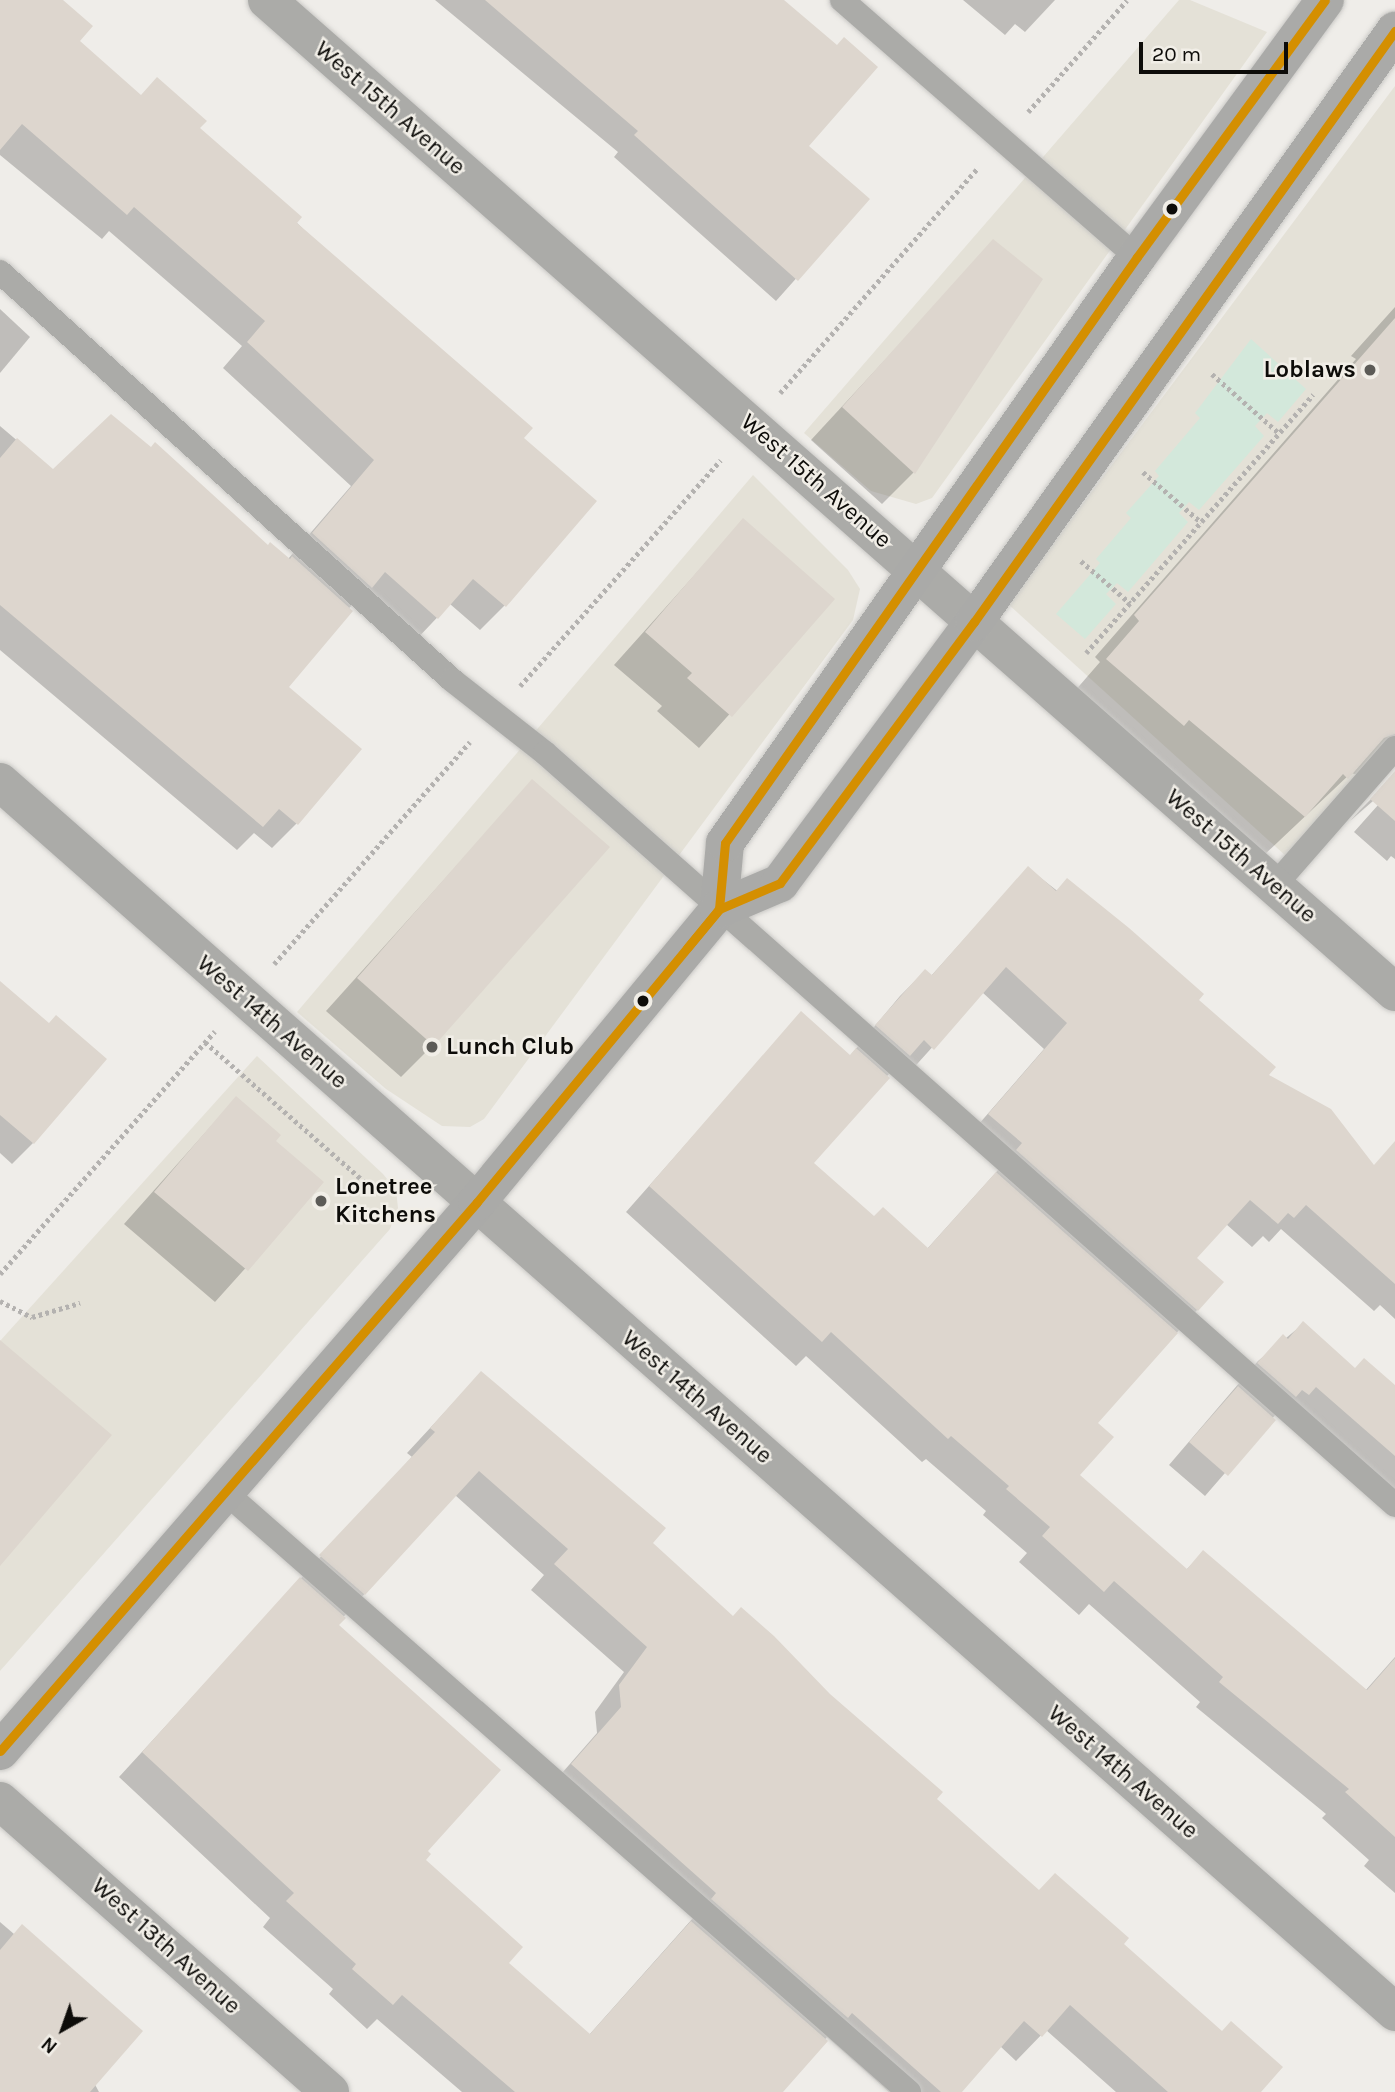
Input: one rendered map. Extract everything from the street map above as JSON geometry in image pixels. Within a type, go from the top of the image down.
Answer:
[{"type":"main road","points":[[719,909],[724,843],[919,570],[1136,257],[1325,0]]},
{"type":"main road","points":[[0,1751],[477,1202],[719,909],[780,883],[974,622],[1395,31]]},
{"type":"street","name":"West 15th Avenue","points":[[267,0],[919,570],[974,622],[1395,992]]},
{"type":"street","name":"West 14th Avenue","points":[[0,782],[1395,2012]]},
{"type":"street","name":"West 13th Avenue","points":[[0,1801],[330,2092]]},
{"type":"lane","points":[[842,0],[1136,257]]},
{"type":"lane","points":[[0,272],[452,680],[545,753],[1395,1505]]},
{"type":"lane","points":[[1275,885],[1395,748]]},
{"type":"lane","points":[[225,1492],[909,2092]]},
{"type":"path","points":[[792,380],[1127,0]]},
{"type":"path","points":[[1212,374],[1279,433]]},
{"type":"path","points":[[1086,653],[1313,395]]},
{"type":"path","points":[[1143,472],[1201,522]]},
{"type":"path","points":[[1081,561],[1130,603]]},
{"type":"path","points":[[0,1274],[205,1042],[375,1191]]},
{"type":"path","points":[[0,1301],[32,1317],[80,1303]]},
{"type":"shaded area","points":[[1179,0],[1190,0],[1267,32],[932,498],[916,504],[871,491],[804,433]]},
{"type":"shaded area","points":[[1395,86],[1395,731],[1287,857],[1008,604]]},
{"type":"shaded area","points":[[753,475],[848,570],[860,589],[853,620],[484,1119],[470,1127],[442,1126],[386,1089],[297,1012]]},
{"type":"shaded area","points":[[257,1056],[383,1174],[396,1190],[398,1208],[390,1229],[0,1671],[0,1341]]},
{"type":"green space","points":[[1251,339],[1306,389],[1278,422],[1267,413],[1255,426],[1264,436],[1199,510],[1189,502],[1179,513],[1188,522],[1128,592],[1117,583],[1106,594],[1116,604],[1085,639],[1056,614],[1100,563],[1096,559],[1131,518],[1126,513],[1159,476],[1155,471],[1200,418],[1195,413]]},
{"type":"building","points":[[0,0],[63,0],[93,26],[80,41],[141,95],[157,77],[207,121],[200,128],[302,217],[297,223],[533,428],[524,438],[597,501],[506,607],[473,579],[438,619],[385,572],[372,588],[312,533],[374,460],[247,342],[265,321],[134,207],[127,215],[22,124],[0,150]]},
{"type":"building","points":[[485,0],[784,0],[837,45],[844,37],[878,67],[809,146],[870,199],[798,281],[634,135],[638,131]]},
{"type":"building","points":[[993,239],[1043,279],[915,474],[842,407]]},
{"type":"building","points":[[1395,318],[1395,734],[1384,738],[1348,779],[1343,774],[1305,817],[1189,720],[1184,726],[1106,659],[1139,621],[1134,615]]},
{"type":"building","points":[[111,414],[151,447],[155,442],[268,545],[270,542],[290,559],[292,556],[353,611],[289,687],[362,749],[298,825],[279,809],[263,827],[0,605],[0,458],[17,438],[53,469]]},
{"type":"building","points":[[743,518],[835,599],[732,717],[687,678],[692,673],[645,632]]},
{"type":"building","points":[[1395,771],[1395,821],[1370,799]]},
{"type":"building","points":[[532,779],[610,847],[434,1046],[357,978]]},
{"type":"building","points":[[1028,866],[1056,891],[1067,878],[1129,928],[1204,994],[1199,1000],[1276,1067],[1269,1075],[1331,1109],[1374,1165],[1395,1141],[1395,1284],[1306,1205],[1294,1218],[1288,1213],[1278,1224],[1250,1200],[1197,1258],[1224,1282],[1198,1311],[1016,1150],[1022,1143],[988,1114],[1067,1023],[1006,967],[934,1050],[924,1040],[910,1056],[875,1025],[925,969],[932,975]]},
{"type":"building","points":[[0,981],[49,1023],[56,1015],[107,1059],[34,1144],[0,1115]]},
{"type":"building","points":[[801,1011],[850,1055],[856,1048],[890,1078],[814,1163],[874,1216],[883,1207],[928,1248],[996,1172],[1178,1333],[1098,1423],[1114,1437],[1080,1475],[1187,1569],[1203,1550],[1367,1690],[1395,1658],[1395,1837],[1345,1792],[1349,1789],[1219,1682],[1223,1677],[1114,1581],[1104,1592],[1042,1536],[1050,1527],[1006,1489],[1009,1486],[951,1436],[948,1439],[831,1332],[822,1342],[649,1186]]},
{"type":"building","points":[[236,1096],[281,1135],[276,1141],[324,1182],[248,1271],[154,1192]]},
{"type":"building","points":[[1303,1321],[1355,1368],[1364,1358],[1395,1385],[1395,1456],[1316,1387],[1309,1395],[1302,1390],[1296,1397],[1257,1363],[1283,1334],[1288,1339]]},
{"type":"building","points":[[0,1340],[112,1435],[0,1566]]},
{"type":"building","points":[[481,1371],[666,1528],[653,1543],[733,1616],[741,1607],[774,1636],[830,1694],[943,1792],[937,1799],[1039,1890],[1055,1873],[1129,1938],[1124,1944],[1222,2031],[1231,2021],[1283,2067],[1261,2092],[1168,2092],[1070,2005],[1042,2037],[1024,2021],[962,2092],[941,2092],[852,2013],[848,2018],[711,1899],[716,1893],[571,1764],[621,1707],[619,1685],[647,1647],[554,1564],[568,1549],[479,1471],[365,1595],[319,1555],[435,1432],[430,1428]]},
{"type":"building","points":[[1238,1386],[1276,1420],[1228,1476],[1189,1442]]},
{"type":"building","points":[[300,1577],[346,1618],[339,1625],[501,1770],[428,1851],[431,1854],[426,1860],[523,1947],[509,1963],[590,2034],[691,1921],[828,2041],[783,2092],[515,2092],[402,1995],[393,2005],[352,1969],[356,1964],[286,1901],[294,1893],[142,1752]]},
{"type":"building","points":[[22,1924],[143,2031],[90,2092],[0,2092],[0,1950]]},
{"type":"transit line","points":[[687,948],[719,909],[725,843],[1137,257],[1325,0]]},
{"type":"transit line","points":[[0,1751],[477,1202],[719,909],[780,883],[974,622],[1395,31]]},
{"type":"place","name":"Loblaws","points":[[1370,370]]},
{"type":"place","name":"Lunch Club","points":[[432,1047]]},
{"type":"place","name":"Lonetree Kitchens","points":[[321,1201]]}]
